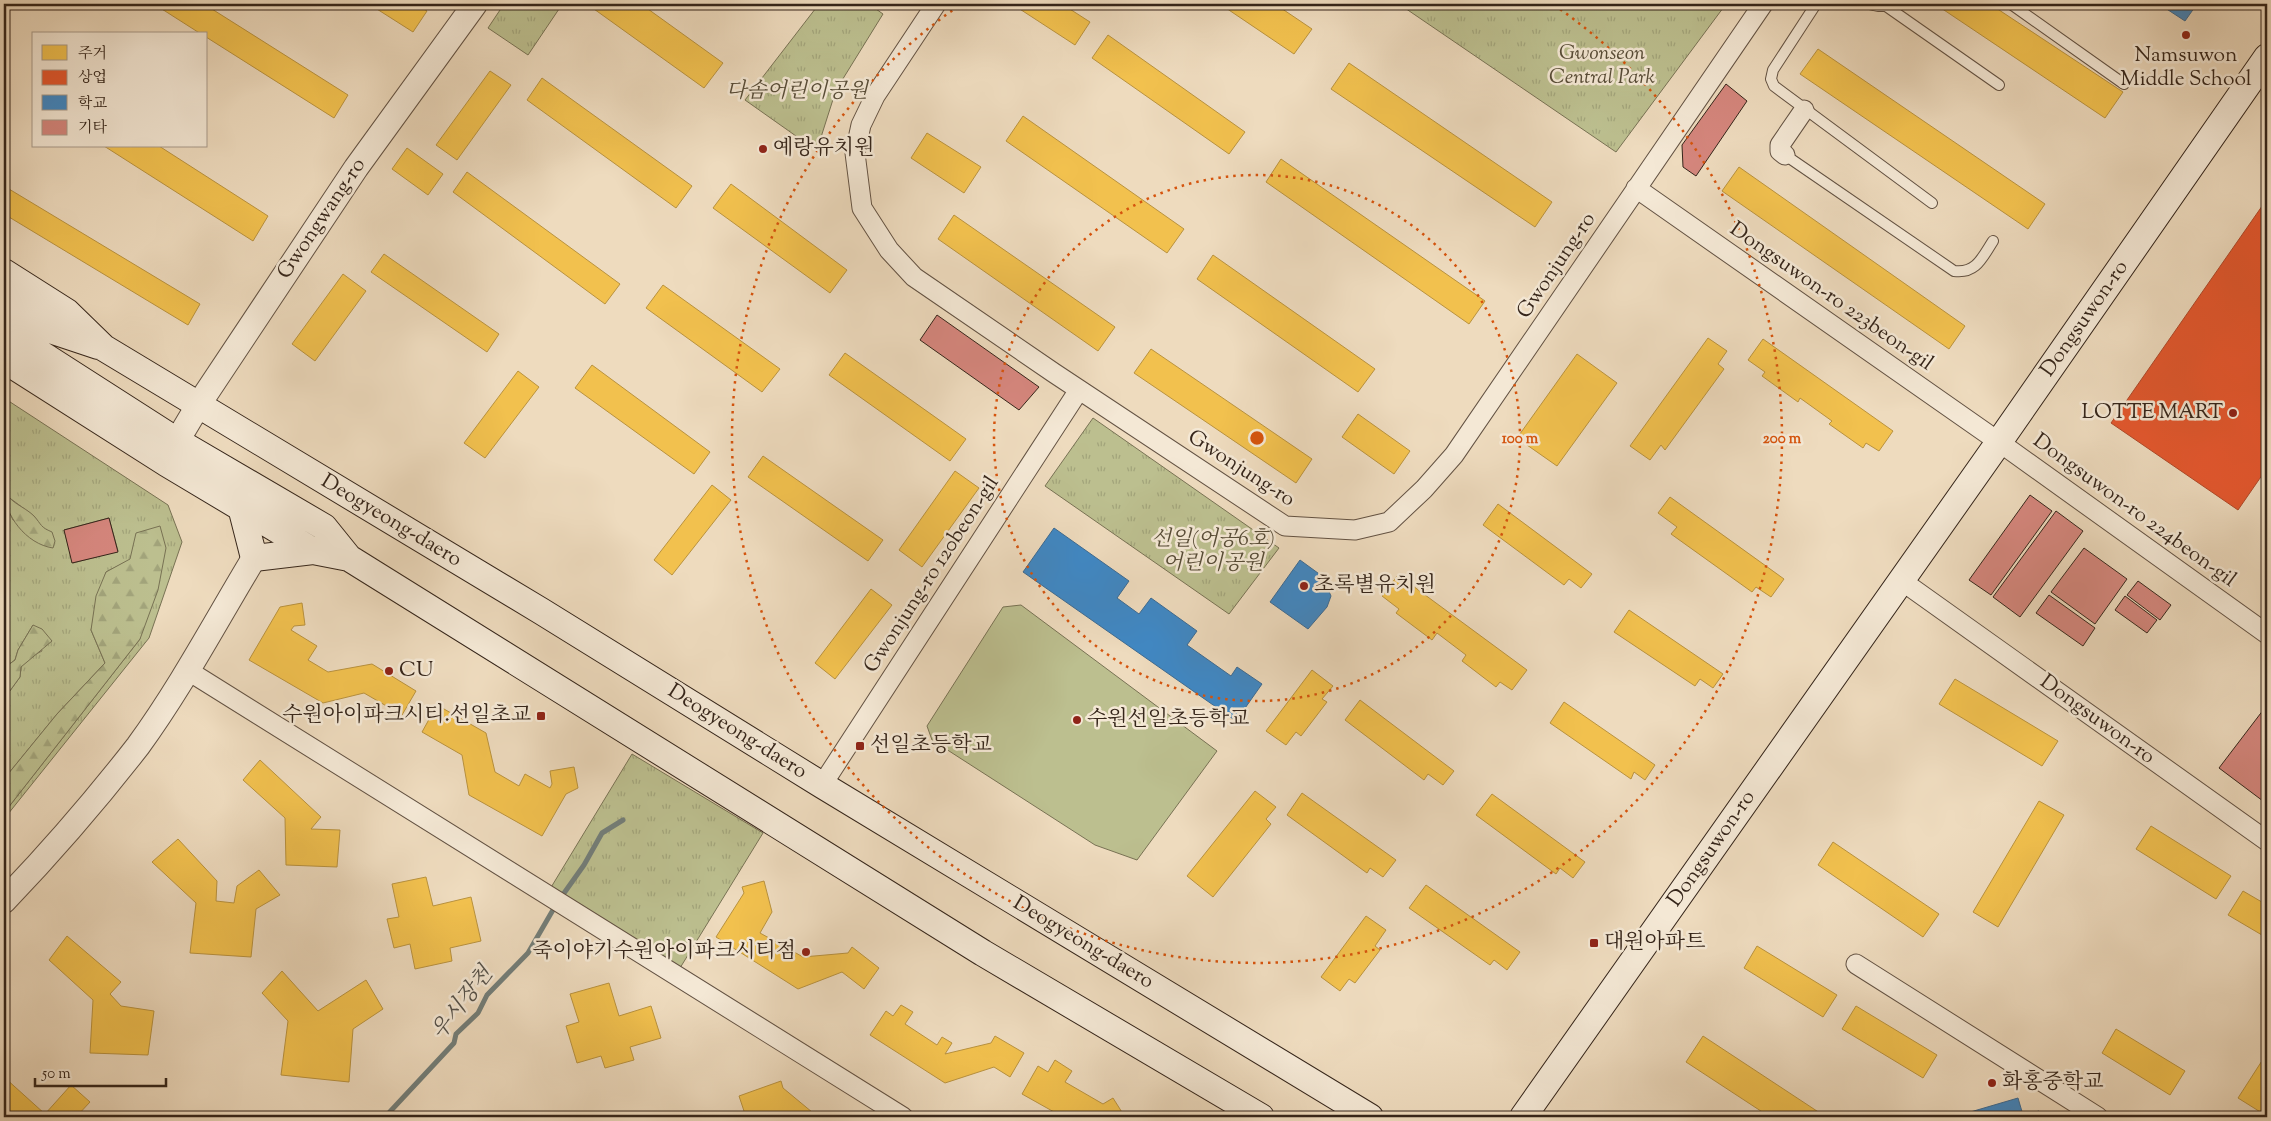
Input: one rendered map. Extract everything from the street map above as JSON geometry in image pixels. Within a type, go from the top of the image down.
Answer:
[{"type":"main road","name":"Dongsuwon-ro","points":[[1523,1117],[1999,442],[2267,57]]},
{"type":"main road","name":"Deogyeong-daero","points":[[4,272],[67,312],[104,348]]},
{"type":"main road","name":"Deogyeong-daero","points":[[4,300],[52,331],[104,348],[199,404],[1370,1117]]},
{"type":"main road","name":"Deogyeong-daero","points":[[4,330],[176,441],[324,527],[350,558],[983,953],[1262,1117]]},
{"type":"main road","name":"Deogyeong-daero","points":[[4,360],[166,463],[313,551],[350,558]]},
{"type":"main road","points":[[241,507],[254,558],[313,551]]},
{"type":"street","name":"Gwongwang-ro","points":[[176,441],[356,168],[475,4]]},
{"type":"street","name":"Gwonjung-ro","points":[[936,4],[875,96],[861,125],[854,153],[862,208],[889,250],[914,277],[1079,390],[1285,526],[1355,530],[1389,522],[1424,489],[1454,455],[1763,4]]},
{"type":"street","points":[[1785,155],[1780,151],[1780,145],[1804,110]]},
{"type":"street","name":"Dongsuwon-ro 223beon-gil","points":[[1636,188],[1999,442]]},
{"type":"street","name":"Gwonjung-ro 120beon-gil","points":[[822,785],[1079,390]]},
{"type":"street","name":"Dongsuwon-ro 224beon-gil","points":[[1999,442],[2267,634]]},
{"type":"street","points":[[4,901],[57,845],[138,744],[187,670],[254,558]]},
{"type":"street","name":"Dongsuwon-ro","points":[[1902,580],[2267,841]]},
{"type":"street","points":[[187,670],[903,1117]]},
{"type":"street","points":[[1856,964],[2098,1117]]},
{"type":"lane","points":[[1816,4],[1773,70],[1771,80],[1774,86],[1932,203]]},
{"type":"lane","points":[[1869,4],[1887,5],[1999,85]]},
{"type":"lane","points":[[2011,4],[2124,84]]},
{"type":"lane","points":[[1785,155],[1954,271],[1968,272],[1974,268],[1993,242]]},
{"type":"green space","points":[[504,4],[551,4],[559,9],[528,55],[488,28]]},
{"type":"green space","name":"다솜어린이공원","points":[[819,4],[869,4],[883,14],[836,90],[822,134],[820,153],[745,100]]},
{"type":"green space","name":"Gwonseon Central Park","points":[[1399,4],[1726,4],[1616,152]]},
{"type":"green space","points":[[4,398],[168,505],[182,542],[149,638],[4,819],[4,813],[140,639],[130,560],[106,572],[91,630],[105,663],[57,714],[4,779],[4,699],[20,677],[21,667],[30,657],[42,651],[33,625],[18,650],[15,660],[4,668],[4,501],[13,520],[47,530],[42,528],[34,516],[7,496],[4,489]],"holes":[[[109,518],[118,551],[73,563],[64,530]]]},
{"type":"green space","name":"선일(어공6호) 어린이공원","points":[[1093,418],[1279,548],[1229,614],[1045,486]]},
{"type":"green space","points":[[4,489],[9,498],[34,516],[43,527],[52,532],[55,541],[53,548],[34,541],[18,527],[8,509]]},
{"type":"green space","points":[[160,526],[166,548],[158,590],[140,639],[4,813],[4,779],[57,714],[105,663],[91,630],[96,596],[106,572],[130,559],[136,533]]},
{"type":"green space","points":[[1021,605],[1217,751],[1137,860],[1095,845],[932,740],[927,726],[1003,607]]},
{"type":"green space","points":[[33,625],[42,629],[52,641],[21,667],[20,677],[4,699],[4,668],[15,660],[18,650]]},
{"type":"green space","points":[[632,754],[763,833],[680,968],[550,889]]},
{"type":"building: 주거","points":[[154,4],[204,4],[348,95],[334,118],[208,38],[208,32],[198,32]]},
{"type":"building: 주거","points":[[369,4],[415,4],[427,11],[413,32]]},
{"type":"building: 주거","points":[[587,4],[641,4],[723,63],[704,88]]},
{"type":"building: 주거","points":[[1012,4],[1062,4],[1090,22],[1075,45]]},
{"type":"building: 주거","points":[[1220,4],[1275,4],[1312,29],[1294,54]]},
{"type":"building: 주거","points":[[1935,4],[1990,4],[2123,92],[2105,118]]},
{"type":"building: 주거","points":[[1108,35],[1245,132],[1229,154],[1092,58]]},
{"type":"building: 주거","points":[[1818,49],[2045,204],[2028,229],[1800,74]]},
{"type":"building: 주거","points":[[1349,63],[1552,202],[1535,227],[1331,89]]},
{"type":"building: 주거","points":[[490,71],[511,85],[457,160],[436,145]]},
{"type":"building: 주거","points":[[542,78],[692,186],[676,208],[527,100]]},
{"type":"building: 주거","points":[[1023,116],[1184,229],[1167,253],[1006,141]]},
{"type":"building: 주거","points":[[927,133],[981,167],[964,193],[911,158]]},
{"type":"building: 주거","points":[[107,148],[162,148],[268,216],[253,241]]},
{"type":"building: 주거","points":[[407,148],[443,174],[428,195],[392,169]]},
{"type":"building: 주거","points":[[1281,159],[1485,301],[1469,324],[1266,182]]},
{"type":"building: 주거","points":[[1739,167],[1965,326],[1949,349],[1722,191]]},
{"type":"building: 주거","points":[[467,172],[620,284],[605,304],[453,192]]},
{"type":"building: 주거","points":[[731,184],[847,270],[830,293],[713,208]]},
{"type":"building: 주거","points":[[4,186],[200,304],[188,325],[4,214]]},
{"type":"building: 주거","points":[[954,215],[1115,327],[1098,351],[938,239]]},
{"type":"building: 주거","points":[[384,254],[499,334],[487,352],[371,272]]},
{"type":"building: 주거","points":[[1213,255],[1375,369],[1358,392],[1197,279]]},
{"type":"building: 주거","points":[[343,274],[366,291],[315,361],[292,344]]},
{"type":"building: 주거","points":[[663,285],[780,369],[762,392],[646,308]]},
{"type":"building: 주거","points":[[1708,338],[1727,351],[1718,364],[1724,369],[1665,450],[1661,445],[1650,460],[1630,446]]},
{"type":"building: 주거","points":[[1763,339],[1893,431],[1879,451],[1866,443],[1863,448],[1829,424],[1832,421],[1800,398],[1798,402],[1762,376],[1765,372],[1748,360]]},
{"type":"building: 주거","points":[[1151,349],[1312,459],[1296,483],[1134,373]]},
{"type":"building: 주거","points":[[845,353],[966,439],[950,461],[829,375]]},
{"type":"building: 주거","points":[[1577,354],[1617,383],[1557,466],[1517,438]]},
{"type":"building: 주거","points":[[592,365],[710,452],[694,474],[575,388]]},
{"type":"building: 주거","points":[[518,371],[539,387],[485,458],[464,443]]},
{"type":"building: 주거","points":[[1358,414],[1410,451],[1394,474],[1342,437]]},
{"type":"building: 주거","points":[[763,456],[883,540],[868,561],[748,477]]},
{"type":"building: 주거","points":[[955,471],[979,488],[922,567],[899,550]]},
{"type":"building: 주거","points":[[712,485],[731,500],[672,575],[654,560]]},
{"type":"building: 주거","points":[[1670,497],[1784,579],[1771,597],[1756,587],[1752,592],[1671,534],[1677,527],[1658,513]]},
{"type":"building: 주거","points":[[1498,504],[1592,574],[1581,588],[1569,579],[1564,585],[1483,525]]},
{"type":"building: 주거","points":[[1398,575],[1527,670],[1512,690],[1500,682],[1496,687],[1462,661],[1466,655],[1437,633],[1432,640],[1396,613],[1399,609],[1382,596]]},
{"type":"building: 주거","points":[[871,589],[892,605],[835,679],[815,663]]},
{"type":"building: 주거","points":[[302,603],[305,625],[294,626],[291,630],[317,646],[308,660],[328,672],[372,664],[416,691],[402,715],[364,693],[323,703],[249,660],[280,607]]},
{"type":"building: 주거","points":[[1629,610],[1723,674],[1713,688],[1700,679],[1695,686],[1614,632]]},
{"type":"building: 주거","points":[[1312,670],[1333,686],[1322,699],[1327,702],[1301,736],[1296,732],[1286,745],[1266,731]]},
{"type":"building: 주거","points":[[1955,679],[2058,741],[2042,766],[1939,704]]},
{"type":"building: 주거","points":[[1360,700],[1454,771],[1443,785],[1428,774],[1424,780],[1345,720]]},
{"type":"building: 주거","points":[[1564,702],[1655,765],[1645,780],[1634,772],[1631,779],[1550,723]]},
{"type":"building: 주거","points":[[437,705],[486,733],[495,772],[519,786],[525,774],[550,788],[552,784],[550,771],[574,767],[578,788],[566,794],[542,836],[469,795],[462,755],[422,732]]},
{"type":"building: 주거","points":[[260,760],[321,817],[311,829],[340,830],[337,867],[286,865],[285,818],[243,780]]},
{"type":"building: 주거","points":[[1255,791],[1276,807],[1266,819],[1271,824],[1213,897],[1187,876]]},
{"type":"building: 주거","points":[[1302,793],[1396,860],[1383,877],[1370,868],[1367,873],[1287,815]]},
{"type":"building: 주거","points":[[1492,794],[1585,862],[1573,878],[1560,868],[1556,874],[1476,815]]},
{"type":"building: 주거","points":[[2039,801],[2064,815],[1998,927],[1973,912]]},
{"type":"building: 주거","points":[[2151,826],[2231,876],[2216,899],[2136,849]]},
{"type":"building: 주거","points":[[178,839],[217,881],[216,901],[234,903],[237,886],[259,870],[280,895],[256,909],[251,957],[190,953],[196,903],[152,862]]},
{"type":"building: 주거","points":[[1833,842],[1939,914],[1923,937],[1818,865]]},
{"type":"building: 주거","points":[[426,877],[433,906],[471,897],[481,941],[450,948],[452,961],[415,969],[410,944],[394,948],[387,919],[399,917],[392,884]]},
{"type":"building: 주거","points":[[764,881],[772,912],[760,933],[803,957],[848,953],[852,947],[879,968],[864,989],[842,972],[798,989],[716,937],[744,893],[742,887]]},
{"type":"building: 주거","points":[[1426,885],[1520,952],[1507,970],[1494,960],[1490,965],[1409,908]]},
{"type":"building: 주거","points":[[2243,891],[2267,905],[2267,938],[2228,915]]},
{"type":"building: 주거","points":[[1366,916],[1386,930],[1375,946],[1380,950],[1355,983],[1349,979],[1340,991],[1321,977]]},
{"type":"building: 주거","points":[[67,936],[121,982],[110,994],[121,1006],[154,1011],[148,1055],[90,1053],[93,1000],[49,960]]},
{"type":"building: 주거","points":[[1757,946],[1837,995],[1823,1017],[1744,968]]},
{"type":"building: 주거","points":[[282,971],[318,1011],[366,980],[383,1009],[353,1029],[349,1082],[281,1075],[288,1021],[262,993]]},
{"type":"building: 주거","points":[[609,983],[619,1016],[651,1006],[661,1038],[630,1047],[634,1060],[605,1068],[601,1056],[577,1063],[566,1026],[579,1022],[570,994]]},
{"type":"building: 주거","points":[[901,1005],[913,1012],[905,1024],[937,1045],[942,1037],[952,1043],[945,1054],[991,1043],[995,1036],[1024,1053],[1010,1077],[994,1067],[945,1083],[870,1035],[886,1011],[893,1016]]},
{"type":"building: 주거","points":[[1856,1006],[1937,1055],[1923,1078],[1842,1029]]},
{"type":"building: 주거","points":[[2116,1029],[2185,1071],[2170,1095],[2102,1053]]},
{"type":"building: 주거","points":[[1703,1036],[1826,1117],[1770,1117],[1686,1062]]},
{"type":"building: 주거","points":[[2267,1053],[2267,1105],[2262,1113],[2238,1098]]},
{"type":"building: 주거","points":[[1055,1060],[1072,1071],[1065,1082],[1103,1104],[1113,1098],[1125,1117],[1063,1117],[1022,1094],[1038,1066],[1048,1072]]},
{"type":"building: 주거","points":[[4,1077],[45,1114],[71,1085],[90,1102],[76,1117],[6,1117],[4,1115]]},
{"type":"building: 주거","points":[[781,1081],[783,1088],[818,1117],[746,1117],[739,1096]]},
{"type":"building: 상업","points":[[2267,199],[2267,468],[2238,510],[2111,423]]},
{"type":"building: 학교","points":[[2159,4],[2197,4],[2185,21]]},
{"type":"building: 학교","points":[[1054,528],[1129,581],[1117,598],[1139,614],[1151,598],[1197,631],[1187,645],[1231,676],[1237,667],[1262,684],[1236,721],[1023,572]]},
{"type":"building: 학교","name":"초록별유치원","points":[[1300,560],[1322,576],[1331,596],[1327,607],[1308,629],[1270,602]]},
{"type":"building: 학교","points":[[2018,1098],[2023,1115],[2039,1111],[2041,1117],[1964,1117],[1967,1113]]},
{"type":"building: 기타","points":[[1726,84],[1747,101],[1696,176],[1683,167],[1682,145]]},
{"type":"building: 기타","points":[[937,315],[1039,387],[1019,410],[920,340]]},
{"type":"building: 기타","points":[[2030,495],[2052,511],[1991,595],[1969,580]]},
{"type":"building: 기타","points":[[2056,511],[2083,531],[2020,617],[1993,597]]},
{"type":"building: 기타","points":[[109,518],[118,552],[72,563],[64,530]]},
{"type":"building: 기타","points":[[2084,548],[2127,579],[2095,624],[2051,592]]},
{"type":"building: 기타","points":[[2138,581],[2171,605],[2160,620],[2127,595]]},
{"type":"building: 기타","points":[[2049,595],[2095,628],[2083,646],[2036,613]]},
{"type":"building: 기타","points":[[2125,596],[2157,620],[2147,633],[2115,610]]},
{"type":"building: 기타","points":[[2267,705],[2267,804],[2219,768]]},
{"type":"waterway","name":"우시장천","points":[[385,1117],[454,1043],[456,1034],[478,1013],[487,995],[528,953],[557,903],[584,865],[602,833],[623,820]]},
{"type":"place","name":"Namsuwon Middle School","points":[[2186,35]]},
{"type":"place","name":"예랑유치원","points":[[763,149]]},
{"type":"place","name":"LOTTE MART","points":[[2233,413]]},
{"type":"place","name":"초록별유치원","points":[[1304,586]]},
{"type":"place","name":"CU","points":[[389,671]]},
{"type":"place","name":"수원아이파크시티.선일초교","points":[[541,716]]},
{"type":"place","name":"수원선일초등학교","points":[[1077,720]]},
{"type":"place","name":"선일초등학교","points":[[860,746]]},
{"type":"place","name":"대원아파트","points":[[1594,943]]},
{"type":"place","name":"죽이야기수원아이파크시티점","points":[[806,952]]},
{"type":"place","name":"화홍중학교","points":[[1992,1083]]}]
